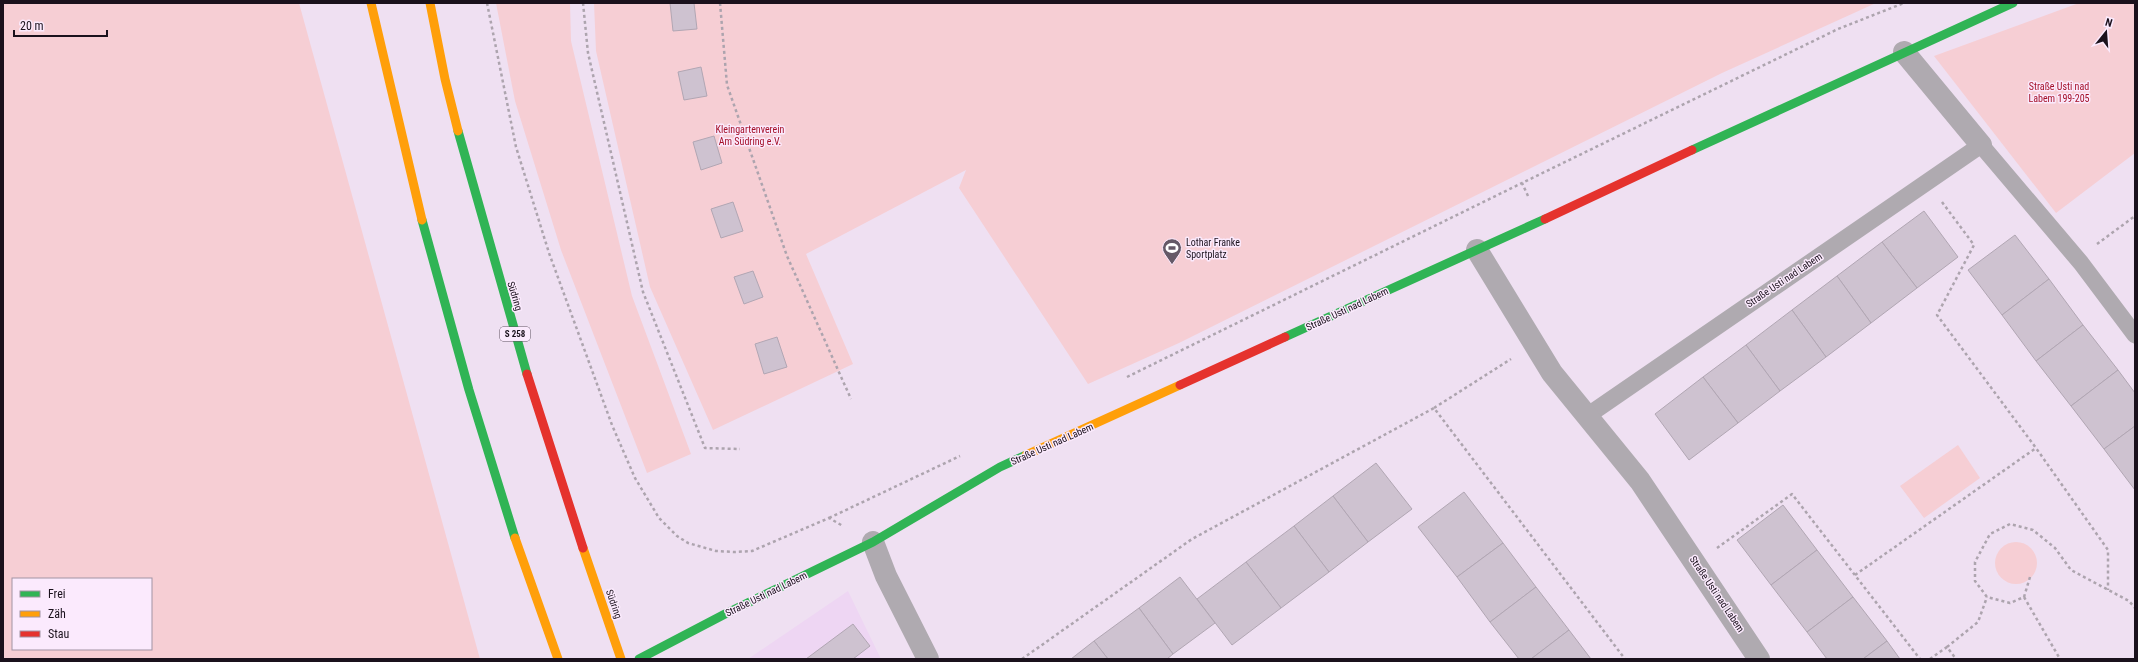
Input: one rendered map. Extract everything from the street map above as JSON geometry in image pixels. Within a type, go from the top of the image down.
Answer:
[{"type":"street","points":[[371,3],[394,112],[442,296],[508,518],[558,659]]},
{"type":"street","name":"Südring","points":[[430,3],[450,102],[500,285],[567,502],[621,659]]},
{"type":"street","name":"Straße Usti nad Labem","points":[[639,659],[725,614],[873,542],[1000,467],[2013,3]]},
{"type":"street","points":[[1904,52],[1982,145]]},
{"type":"street","name":"Straße Usti nad Labem","points":[[1476,250],[1552,373],[1640,481],[1759,659]]},
{"type":"street","points":[[873,542],[886,576],[928,659]]},
{"type":"lane","name":"Straße Usti nad Labem","points":[[1587,416],[1982,145]]},
{"type":"lane","points":[[1982,145],[2080,264],[2135,335]]},
{"type":"path","points":[[487,3],[516,146],[549,253],[612,425],[635,478],[659,518],[677,536],[688,543],[716,551],[752,551],[829,518],[963,455]]},
{"type":"path","points":[[583,3],[588,53],[644,292],[705,448],[740,449]]},
{"type":"path","points":[[720,3],[727,85],[788,256],[851,399]]},
{"type":"path","points":[[1126,377],[1838,30],[1904,3]]},
{"type":"path","points":[[1927,182],[1974,245],[1936,315],[2036,448],[2108,550],[2108,590]]},
{"type":"path","points":[[1522,183],[1540,220]]},
{"type":"path","points":[[2121,226],[2135,216]]},
{"type":"path","points":[[1022,659],[1192,539],[1434,408],[1534,344]]},
{"type":"path","points":[[1434,408],[1625,659]]},
{"type":"path","points":[[1855,574],[2036,448]]},
{"type":"path","points":[[1696,563],[1792,494],[1920,659]]},
{"type":"path","points":[[829,518],[873,542]]},
{"type":"path","points":[[2024,597],[2010,603],[1987,598],[1975,581],[1975,562],[1990,534],[2010,524],[2033,530],[2055,548],[2071,570],[2130,601],[2135,608]]},
{"type":"path","points":[[2030,576],[2024,597],[2060,659]]},
{"type":"path","points":[[1930,659],[1978,622],[1987,598]]},
{"type":"path","points":[[1947,647],[1956,659]]},
{"type":"shaded area","points":[[848,591],[881,659],[748,659]]},
{"type":"green space","points":[[3,3],[299,3],[480,659],[3,659]]},
{"type":"green space","points":[[496,3],[570,3],[571,41],[632,296],[691,454],[647,473],[561,250],[515,101]]},
{"type":"green space","name":"Lothar Franke Sportplatz","points":[[594,3],[1876,3],[1722,73],[1179,343],[1088,384],[959,188],[966,170],[806,254],[853,364],[713,430],[650,287],[596,51]]},
{"type":"green space","name":"Straße Usti nad Labem 199-205","points":[[2079,3],[2135,3],[2135,153],[2056,213],[1934,56]]},
{"type":"green space","points":[[1958,445],[1980,478],[1924,518],[1900,486]]},
{"type":"green space","points":[[2012,542],[2020,542],[2028,545],[2034,551],[2037,563],[2034,575],[2028,581],[2020,584],[2012,584],[2004,581],[1998,575],[1995,567],[1995,559],[1998,551],[2004,545]]},
{"type":"building","points":[[670,3],[694,3],[697,29],[673,31]]},
{"type":"building","points":[[701,67],[707,96],[684,100],[678,72]]},
{"type":"building","points":[[714,136],[722,163],[701,170],[693,142]]},
{"type":"building","points":[[733,202],[743,231],[721,238],[711,209]]},
{"type":"building","points":[[1924,211],[1958,257],[1917,288],[1882,242]]},
{"type":"building","points":[[2015,235],[2049,279],[2002,315],[1968,270]]},
{"type":"building","points":[[1882,242],[1917,288],[1871,323],[1837,276]]},
{"type":"building","points":[[753,271],[763,297],[744,304],[734,277]]},
{"type":"building","points":[[1837,276],[1871,323],[1826,357],[1792,310]]},
{"type":"building","points":[[2049,279],[2083,325],[2036,361],[2002,315]]},
{"type":"building","points":[[1792,310],[1826,357],[1780,391],[1746,345]]},
{"type":"building","points":[[2083,325],[2118,370],[2071,406],[2036,361]]},
{"type":"building","points":[[777,337],[787,367],[764,374],[755,344]]},
{"type":"building","points":[[1746,345],[1780,391],[1738,423],[1703,377]]},
{"type":"building","points":[[2118,370],[2135,393],[2135,426],[2104,449],[2071,406]]},
{"type":"building","points":[[1703,377],[1738,423],[1689,460],[1655,414]]},
{"type":"building","points":[[2135,426],[2135,490],[2104,449]]},
{"type":"building","points":[[1376,463],[1412,509],[1368,542],[1333,496]]},
{"type":"building","points":[[1464,492],[1503,543],[1457,577],[1418,527]]},
{"type":"building","points":[[1333,496],[1368,542],[1329,572],[1294,526]]},
{"type":"building","points":[[1783,505],[1817,550],[1771,585],[1737,540]]},
{"type":"building","points":[[1294,526],[1329,572],[1281,608],[1246,562]]},
{"type":"building","points":[[1503,543],[1536,587],[1490,622],[1457,577]]},
{"type":"building","points":[[1817,550],[1853,597],[1807,632],[1771,585]]},
{"type":"building","points":[[1246,562],[1281,608],[1232,645],[1197,599]]},
{"type":"building","points":[[1180,577],[1215,623],[1173,654],[1139,608]]},
{"type":"building","points":[[1536,587],[1569,630],[1531,659],[1519,659],[1490,622]]},
{"type":"building","points":[[1853,597],[1887,641],[1863,659],[1827,659],[1807,632]]},
{"type":"building","points":[[1139,608],[1173,654],[1167,659],[1108,659],[1094,641]]},
{"type":"building","points":[[853,624],[870,646],[853,659],[806,659]]},
{"type":"building","points":[[1569,630],[1591,659],[1531,659]]},
{"type":"building","points":[[1094,641],[1108,659],[1071,659]]},
{"type":"building","points":[[1887,641],[1900,659],[1863,659]]},
{"type":"traffic: fast","points":[[1692,150],[2013,3]]},
{"type":"traffic: fast","points":[[458,131],[527,374]]},
{"type":"traffic: fast","points":[[1285,337],[1545,219]]},
{"type":"traffic: fast","points":[[422,220],[469,390],[515,538]]},
{"type":"traffic: fast","points":[[639,659],[725,614],[873,542],[1000,467],[1026,455]]},
{"type":"traffic: slow","points":[[371,3],[422,220]]},
{"type":"traffic: slow","points":[[430,3],[445,79],[458,131]]},
{"type":"traffic: slow","points":[[1026,455],[1180,385]]},
{"type":"traffic: slow","points":[[515,538],[558,659]]},
{"type":"traffic: slow","points":[[583,548],[621,659]]},
{"type":"traffic: jam","points":[[1545,219],[1692,150]]},
{"type":"traffic: jam","points":[[1180,385],[1285,337]]},
{"type":"traffic: jam","points":[[527,374],[583,548]]},
{"type":"place","name":"Lothar Franke Sportplatz","points":[[1172,265]]},
{"type":"park label","name":"Kleingartenverein Am Südring e.V.","points":[[750,134]]}]
